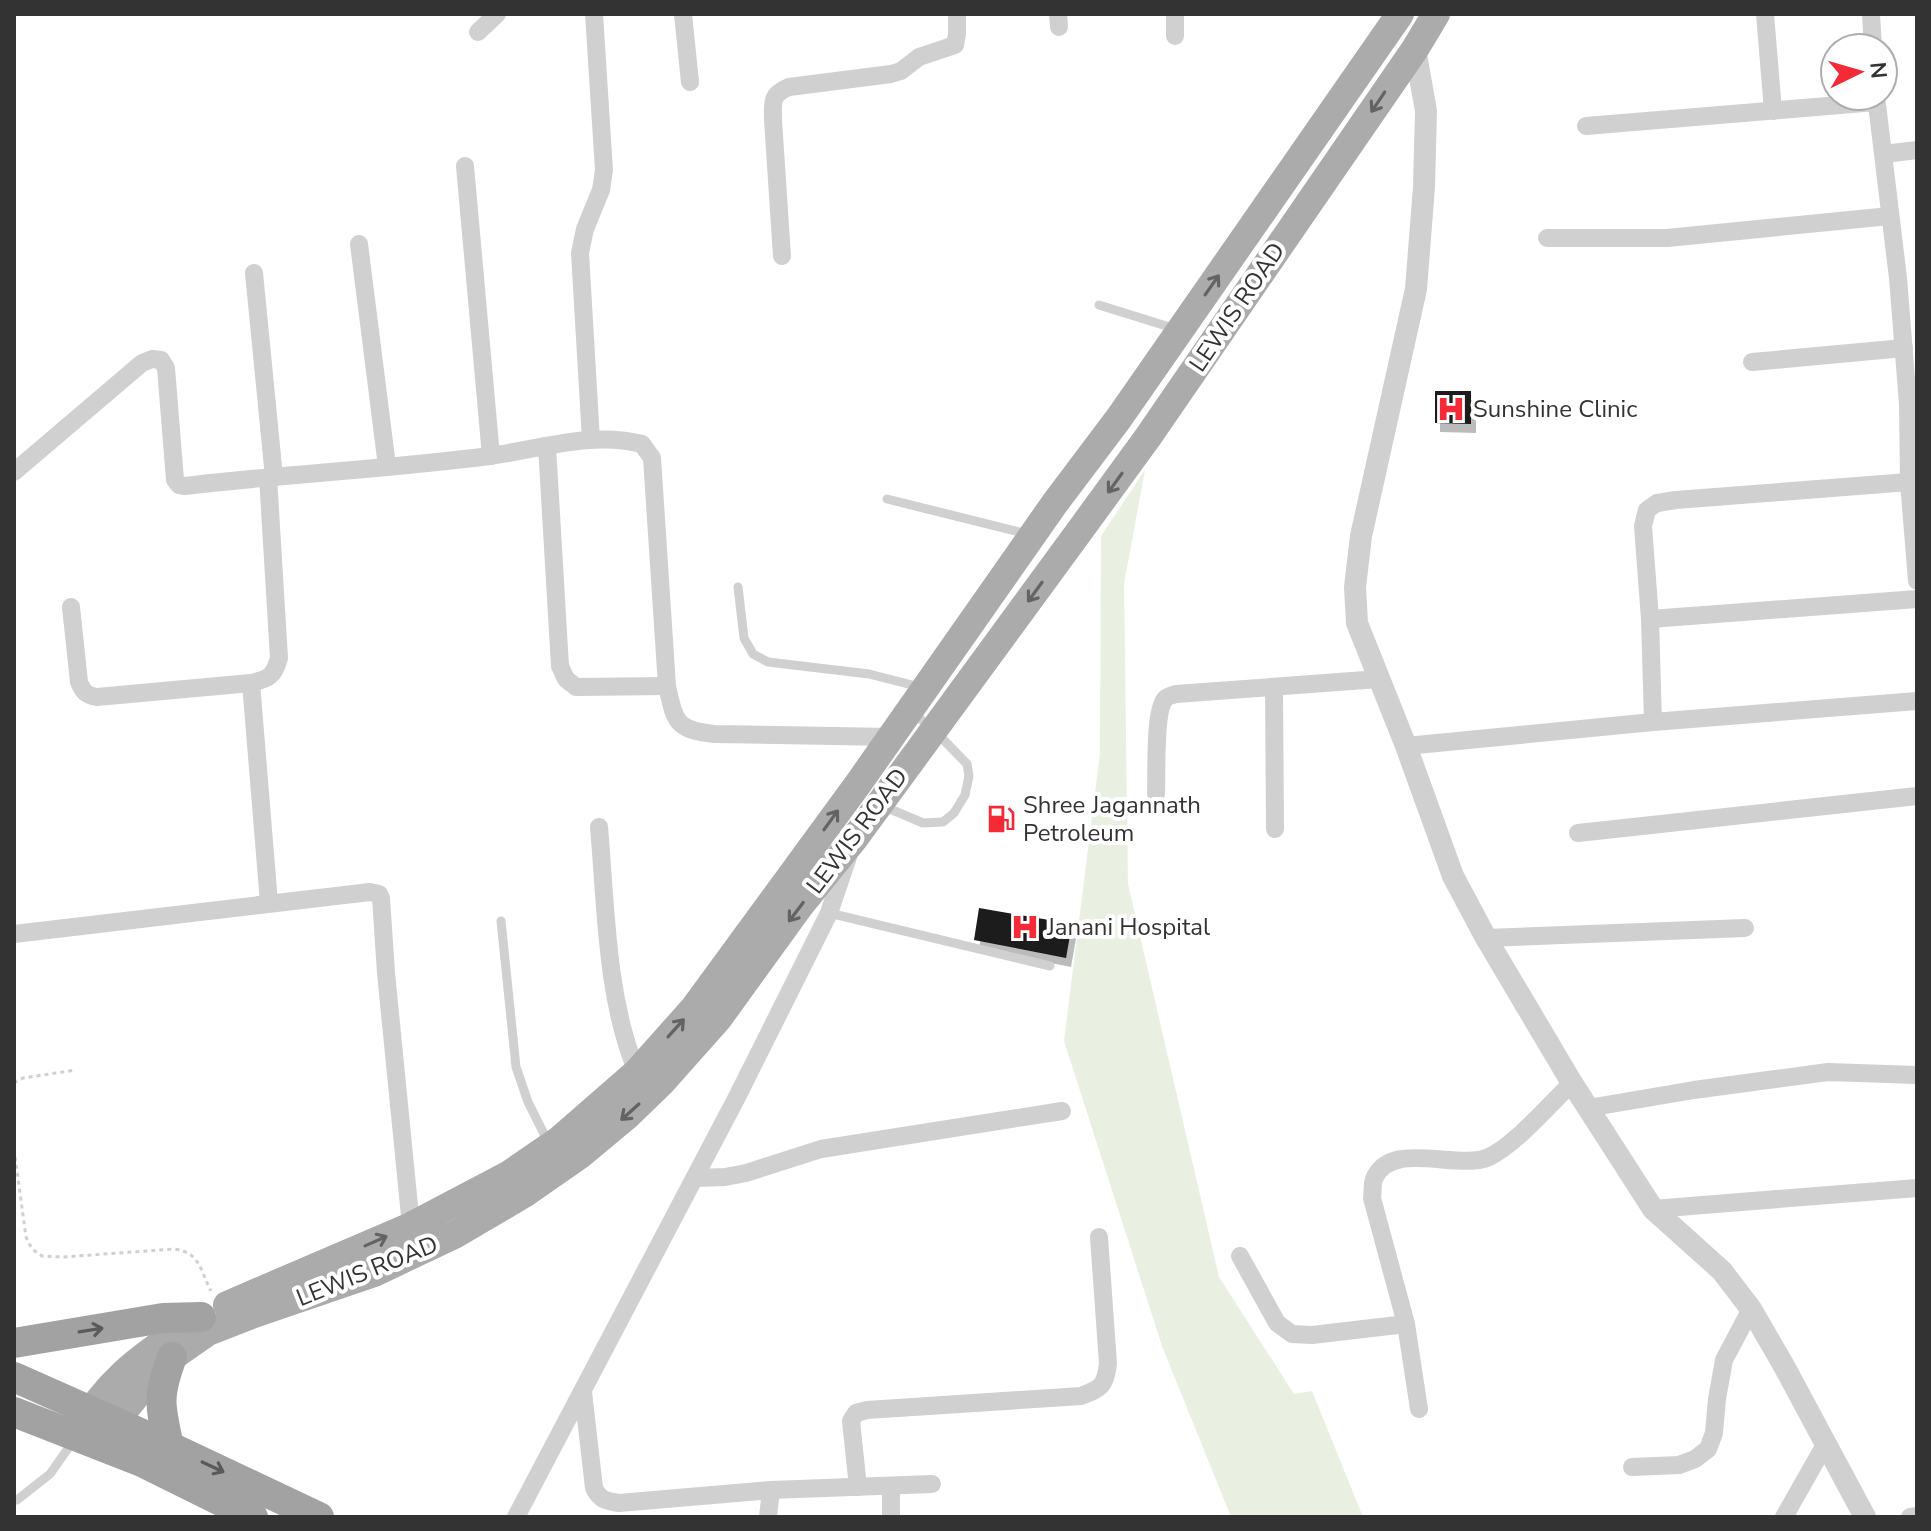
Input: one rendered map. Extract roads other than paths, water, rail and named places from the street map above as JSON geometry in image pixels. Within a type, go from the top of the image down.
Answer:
[{"type":"highway","points":[[14,1343],[210,1312]]},
{"type":"highway","points":[[169,1446],[160,1398],[172,1357]]},
{"type":"highway","points":[[14,1377],[142,1462],[253,1517]]},
{"type":"highway","points":[[14,1412],[169,1446],[319,1517]]},
{"type":"main road","name":"LEWIS ROAD","points":[[96,1430],[172,1357],[208,1332],[374,1273],[456,1234],[524,1194],[580,1155],[662,1082],[718,1019],[799,907],[854,839],[892,737],[1400,14]]},
{"type":"main road","name":"LEWIS ROAD","points":[[96,1430],[111,1384],[139,1359],[210,1312],[411,1226],[508,1175],[550,1147],[637,1072],[694,1008],[870,795],[934,730],[1148,437],[1436,14]]},
{"type":"main road","points":[[1312,141],[1340,157]]},
{"type":"street","points":[[478,32],[497,14]]},
{"type":"street","points":[[591,440],[580,253],[585,229],[601,190],[604,170],[594,14]]},
{"type":"street","points":[[683,14],[690,82]]},
{"type":"street","points":[[782,256],[773,120],[773,100],[779,91],[901,71],[919,57],[955,45],[957,14]]},
{"type":"street","points":[[1175,14],[1175,36]]},
{"type":"street","points":[[1765,14],[1773,111]]},
{"type":"street","points":[[1415,49],[1426,111],[1416,289],[1361,536],[1355,587],[1357,623],[1453,876],[1486,938],[1572,1083],[1653,1209],[1722,1271],[1751,1309],[1865,1517]]},
{"type":"street","points":[[1586,126],[1819,106]]},
{"type":"street","points":[[1878,112],[1890,216],[1908,277],[1904,348],[1912,403],[1909,482],[1915,522],[1917,581]]},
{"type":"street","points":[[1884,154],[1917,150]]},
{"type":"street","points":[[465,166],[491,456]]},
{"type":"street","points":[[1547,238],[1667,238],[1890,216]]},
{"type":"street","points":[[359,244],[387,466]]},
{"type":"street","points":[[71,607],[79,682],[82,691],[88,695],[97,697],[251,683],[266,679],[276,670],[279,658],[271,477],[254,273]]},
{"type":"street","points":[[1752,362],[1904,348]]},
{"type":"street","points":[[14,472],[142,363],[152,359],[161,360],[166,368],[175,480],[179,485],[491,456],[591,440],[627,440],[642,444],[652,458],[667,686],[674,715],[682,725],[696,732],[892,737]]},
{"type":"street","points":[[547,446],[560,666],[566,679],[576,687],[667,686]]},
{"type":"street","points":[[1653,722],[1643,526],[1647,510],[1657,503],[1676,500],[1909,482]]},
{"type":"street","points":[[1650,619],[1917,599]]},
{"type":"street","points":[[1156,794],[1158,727],[1160,709],[1166,698],[1176,694],[1379,679]]},
{"type":"street","points":[[251,683],[269,903]]},
{"type":"street","points":[[1274,687],[1275,829]]},
{"type":"street","points":[[1406,746],[1917,701]]},
{"type":"street","points":[[1578,833],[1917,796]]},
{"type":"street","points":[[599,827],[613,985],[628,1052],[637,1072]]},
{"type":"street","points":[[516,1517],[696,1178],[829,913],[854,839]]},
{"type":"street","points":[[14,934],[269,903],[370,892],[379,894],[411,1226]]},
{"type":"street","points":[[1486,938],[1745,928]]},
{"type":"street","points":[[1588,1108],[1828,1072],[1917,1075]]},
{"type":"street","points":[[1419,1409],[1406,1324],[1372,1198],[1374,1180],[1384,1165],[1407,1158],[1485,1159],[1503,1149],[1572,1083]]},
{"type":"street","points":[[696,1178],[746,1173],[821,1149],[1062,1111]]},
{"type":"street","points":[[1653,1209],[1917,1188]]},
{"type":"street","points":[[858,1487],[851,1421],[856,1413],[1081,1396],[1099,1389],[1107,1377],[1108,1364],[1099,1237]]},
{"type":"street","points":[[1240,1256],[1277,1323],[1292,1334],[1312,1335],[1406,1324]]},
{"type":"street","points":[[1632,1467],[1679,1465],[1695,1459],[1708,1449],[1714,1433],[1724,1360],[1751,1309]]},
{"type":"street","points":[[583,1392],[594,1488],[605,1501],[619,1503],[771,1490],[932,1484]]},
{"type":"street","points":[[1784,1517],[1826,1443]]},
{"type":"street","points":[[891,1486],[891,1517]]},
{"type":"street","points":[[768,1517],[771,1490]]},
{"type":"street","points":[[1910,1517],[1917,1516]]},
{"type":"lane","points":[[1099,305],[1180,330]]},
{"type":"lane","points":[[887,499],[1033,535]]},
{"type":"lane","points":[[738,587],[744,638],[753,654],[768,662],[869,674],[918,699],[934,730],[967,764],[969,776],[965,795],[954,813],[943,822],[923,823],[870,795]]},
{"type":"lane","points":[[829,913],[1050,966]]},
{"type":"lane","points":[[501,921],[516,1067],[528,1102],[550,1147]]},
{"type":"lane","points":[[17,1500],[50,1474],[96,1430]]},
{"type":"place","name":"Sunshine Clinic","points":[[1451,409]]},
{"type":"place","name":"Shree Jagannath Petroleum","points":[[1001,819]]},
{"type":"place","name":"Janani Hospital","points":[[1025,927]]}]
